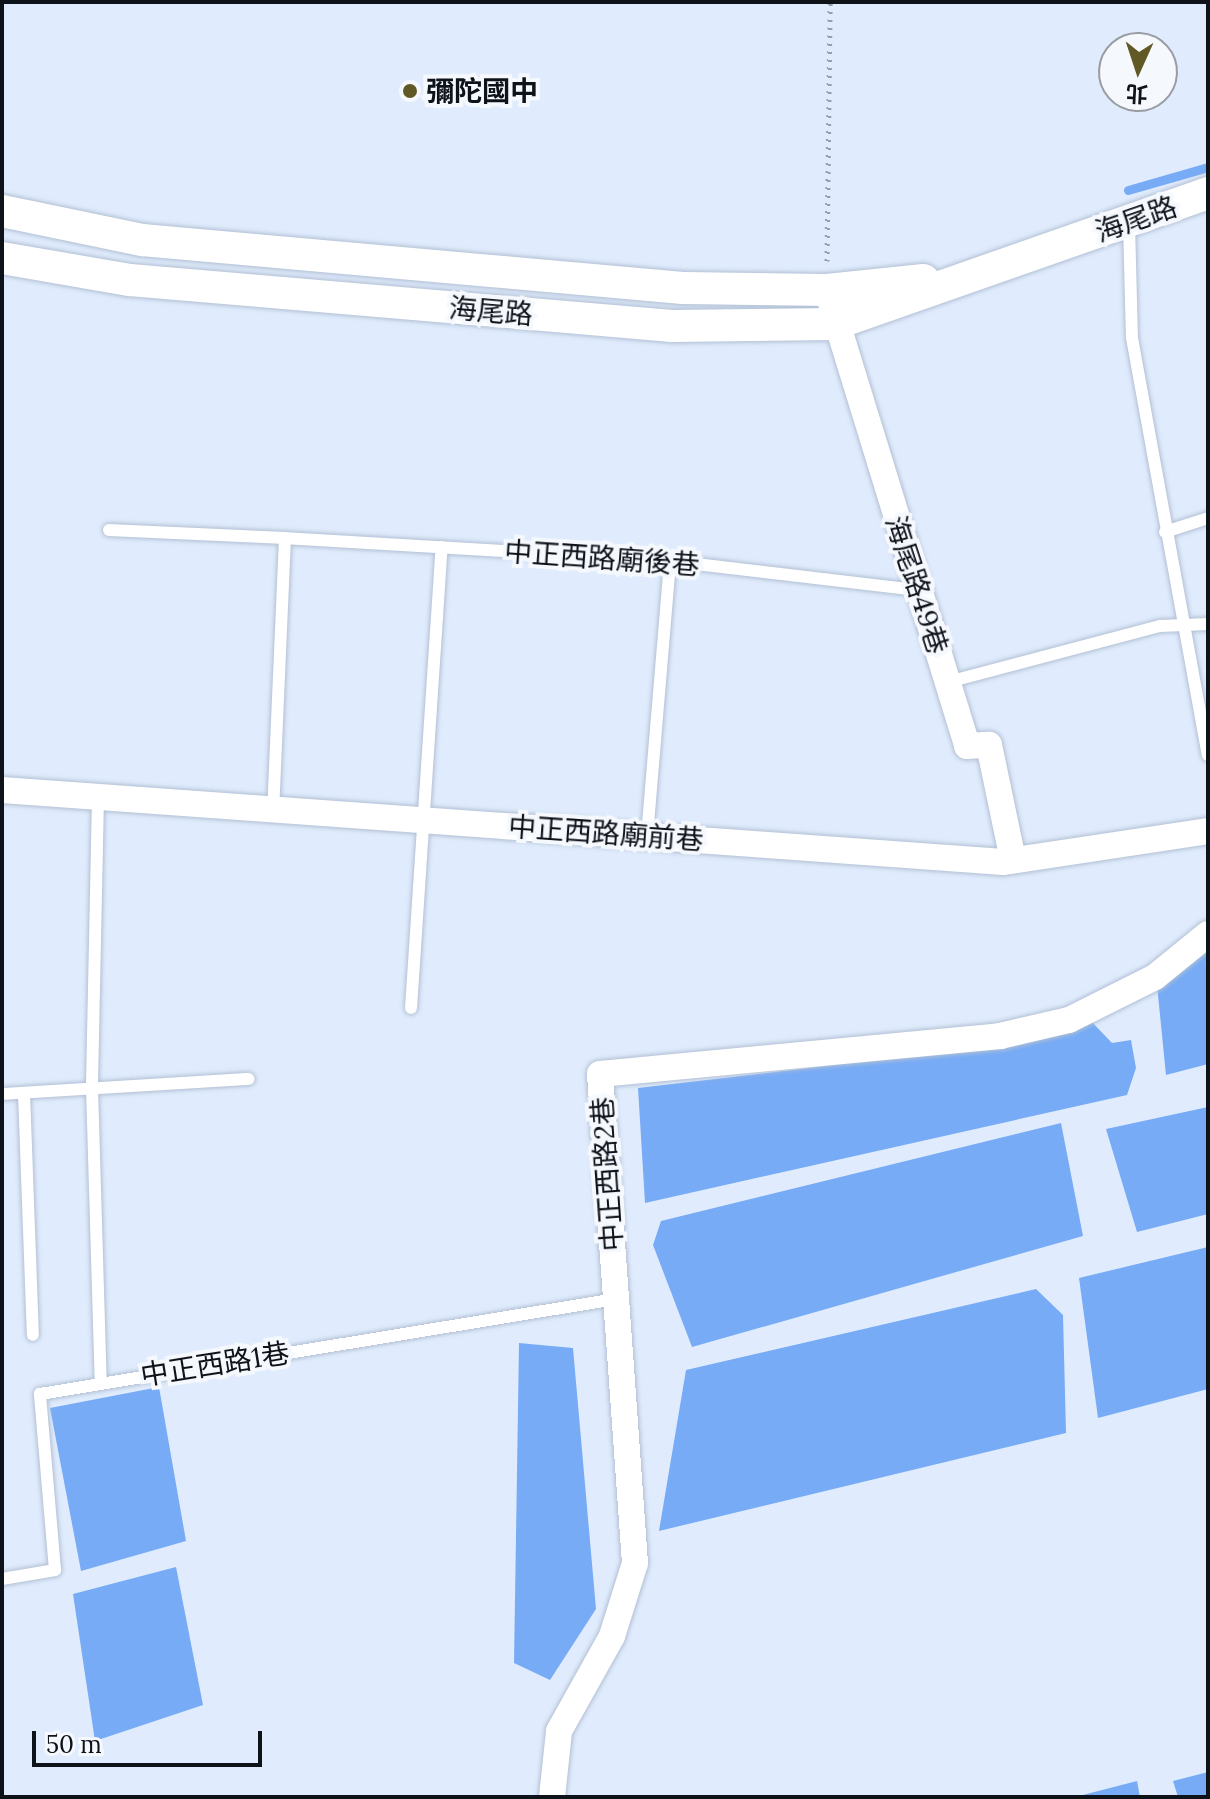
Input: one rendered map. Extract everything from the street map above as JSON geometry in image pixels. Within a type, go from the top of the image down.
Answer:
[{"type":"street","name":"海尾路","points":[[2,258],[130,280],[656,325],[834,324],[1208,193]]},
{"type":"street","name":"海尾路","points":[[2,211],[142,240],[683,288],[827,290],[974,275]]},
{"type":"street","name":"海尾路49巷","points":[[827,290],[834,324],[967,746],[989,745],[1013,860]]},
{"type":"street","name":"中正西路廟前巷","points":[[2,790],[1013,860],[1208,831]]},
{"type":"street","name":"中正西路2巷","points":[[552,1797],[559,1731],[612,1636],[635,1563],[600,1074],[1014,1033],[1069,1020],[1155,977],[1208,934]]},
{"type":"lane","points":[[1129,222],[1132,338],[1208,755]]},
{"type":"lane","points":[[1165,532],[1208,518]]},
{"type":"lane","name":"中正西路廟後巷","points":[[109,530],[670,561],[918,590]]},
{"type":"lane","points":[[273,809],[285,538]]},
{"type":"lane","points":[[411,1008],[442,547]]},
{"type":"lane","points":[[647,836],[670,561]]},
{"type":"lane","points":[[948,682],[1160,626],[1183,630],[1208,624]]},
{"type":"lane","points":[[98,797],[92,1088],[101,1383]]},
{"type":"lane","points":[[2,1094],[249,1079]]},
{"type":"lane","points":[[24,1093],[33,1335]]},
{"type":"lane","name":"中正西路1巷","points":[[2,1579],[55,1570],[40,1394],[616,1299]]},
{"type":"path","points":[[827,290],[830,2]]},
{"type":"water","points":[[1208,941],[1208,1064],[1166,1075],[1157,985]]},
{"type":"water","points":[[1088,1018],[1112,1043],[1131,1040],[1136,1068],[1127,1095],[645,1203],[638,1088],[962,1050]]},
{"type":"water","points":[[1208,1107],[1208,1214],[1137,1232],[1106,1129]]},
{"type":"water","points":[[1061,1123],[1083,1236],[692,1347],[653,1245],[661,1221]]},
{"type":"water","points":[[1208,1247],[1208,1389],[1098,1418],[1079,1278]]},
{"type":"water","points":[[1036,1289],[1063,1315],[1066,1433],[659,1531],[686,1370]]},
{"type":"water","points":[[519,1343],[573,1348],[596,1609],[550,1680],[514,1663]]},
{"type":"water","points":[[159,1387],[186,1541],[81,1571],[50,1408]]},
{"type":"water","points":[[176,1567],[203,1705],[95,1741],[73,1594]]},
{"type":"water","points":[[1208,1772],[1208,1797],[1178,1797],[1173,1781]]},
{"type":"water","points":[[1137,1781],[1140,1797],[1075,1797]]},
{"type":"waterway","points":[[1128,190],[1208,167]]},
{"type":"place","name":"彌陀國中","points":[[410,91]]}]
